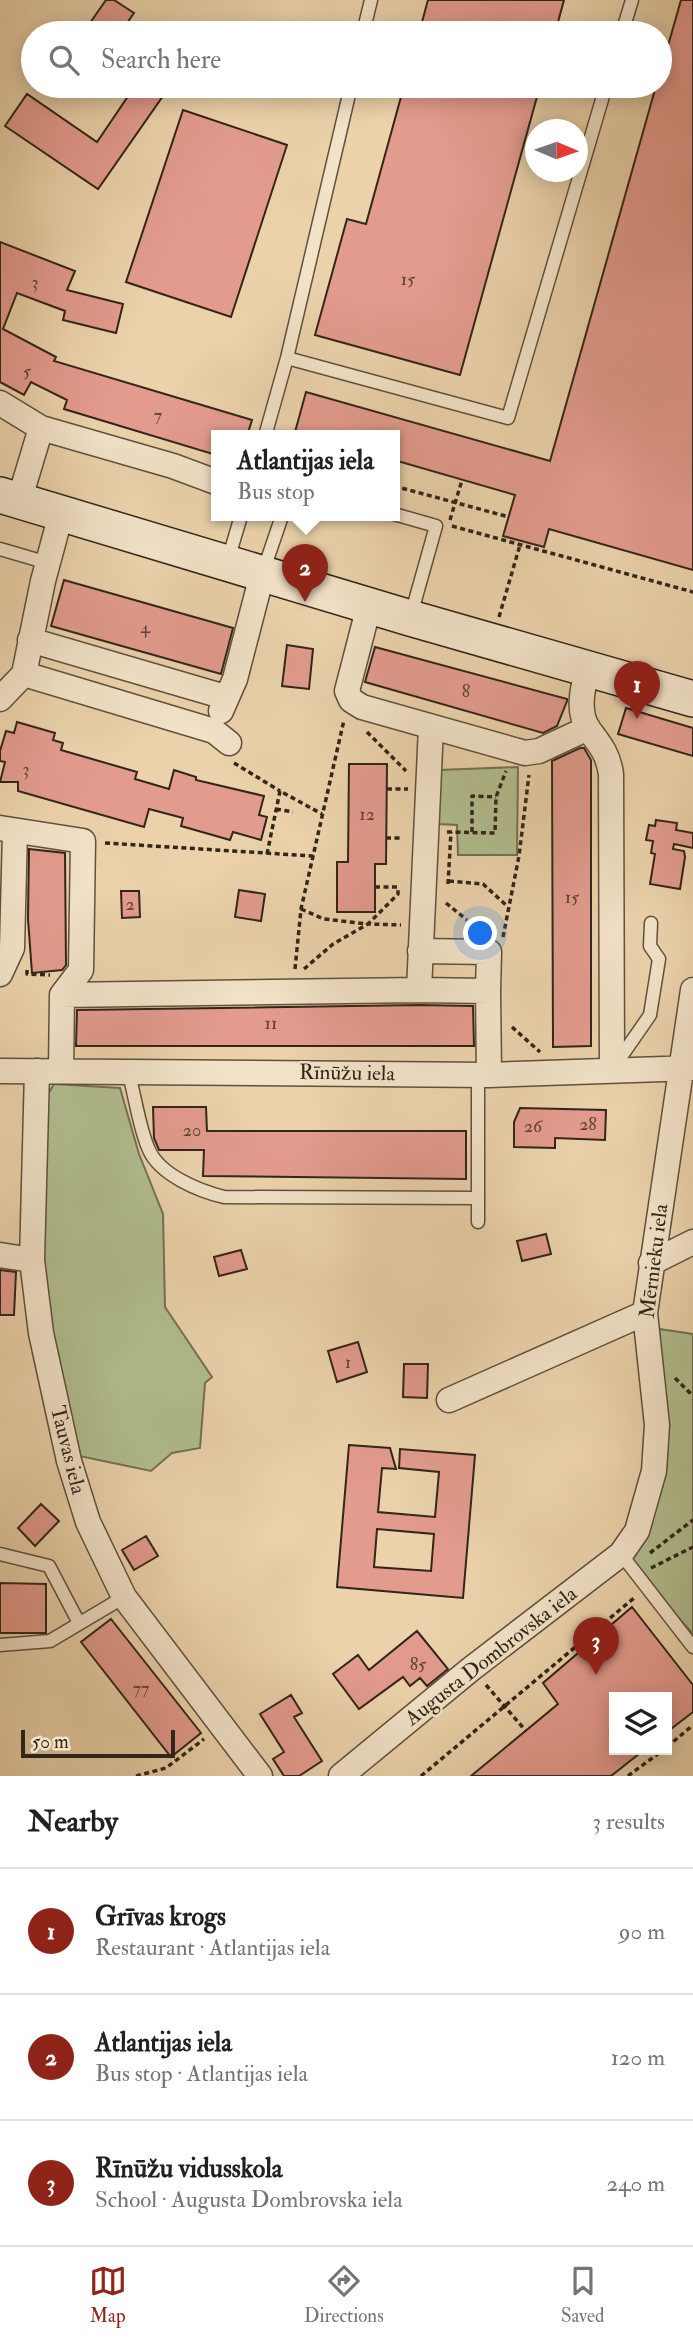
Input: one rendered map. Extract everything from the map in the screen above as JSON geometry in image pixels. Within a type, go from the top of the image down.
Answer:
[{"type":"main road","points":[[10,498],[262,575],[693,699]]},
{"type":"street","points":[[0,403],[41,428],[173,466],[211,480]]},
{"type":"street","points":[[10,498],[41,428]]},
{"type":"street","points":[[0,699],[24,674],[47,563],[61,514]]},
{"type":"street","points":[[24,674],[222,737],[225,696],[235,679],[262,575]]},
{"type":"street","points":[[369,606],[347,691],[351,700],[362,708],[522,751],[588,729]]},
{"type":"street","points":[[30,640],[225,696]]},
{"type":"street","points":[[588,670],[581,694],[588,729],[608,756],[611,774],[612,1070]]},
{"type":"street","points":[[419,990],[421,926],[410,887],[431,727]]},
{"type":"street","points":[[0,974],[12,948],[7,829],[83,841],[81,970],[62,995]]},
{"type":"street","points":[[420,951],[489,952],[483,1075]]},
{"type":"street","name":"Mērnieku iela","points":[[637,1531],[654,1471],[657,1425],[645,1313],[651,1264],[687,1068],[693,990]]},
{"type":"street","points":[[62,995],[488,991]]},
{"type":"street","name":"Tauvas iela","points":[[62,995],[49,1071],[32,1260],[40,1333],[69,1461],[88,1522],[124,1597],[260,1776]]},
{"type":"street","name":"Rīnūžu iela","points":[[0,1071],[483,1075],[687,1068]]},
{"type":"street","points":[[651,1264],[693,1242]]},
{"type":"street","points":[[0,1255],[32,1260]]},
{"type":"street","points":[[449,1400],[645,1313]]},
{"type":"street","name":"Augusta Dombrovska iela","points":[[341,1776],[471,1669],[630,1565],[637,1531]]},
{"type":"lane","points":[[366,21],[371,0]]},
{"type":"lane","points":[[626,21],[632,0]]},
{"type":"lane","points":[[267,430],[287,358],[348,98]]},
{"type":"lane","points":[[287,358],[508,418],[602,98]]},
{"type":"lane","points":[[400,516],[436,526],[410,618]]},
{"type":"lane","points":[[227,564],[240,521]]},
{"type":"lane","points":[[262,575],[280,521]]},
{"type":"lane","points":[[0,549],[47,563]]},
{"type":"lane","points":[[612,1070],[650,1015],[659,959],[650,946],[651,923]]},
{"type":"lane","points":[[128,1071],[151,1154],[194,1190],[224,1197],[478,1198]]},
{"type":"lane","points":[[478,1222],[483,1075]]},
{"type":"lane","points":[[0,1554],[49,1566],[79,1623]]},
{"type":"lane","points":[[630,1565],[693,1647]]},
{"type":"lane","points":[[0,1645],[50,1641],[124,1597]]},
{"type":"path","points":[[462,480],[449,525],[693,593]]},
{"type":"path","points":[[400,488],[509,517]]},
{"type":"path","points":[[492,642],[520,545]]},
{"type":"path","points":[[351,700],[301,909],[295,978],[332,944],[368,924],[398,894],[410,887]]},
{"type":"path","points":[[360,724],[409,774]]},
{"type":"path","points":[[222,737],[234,764],[322,814]]},
{"type":"path","points":[[386,838],[495,832],[496,797],[522,751]]},
{"type":"path","points":[[502,939],[519,856],[522,751]]},
{"type":"path","points":[[387,789],[418,789]]},
{"type":"path","points":[[267,853],[280,791]]},
{"type":"path","points":[[472,832],[472,796],[496,797]]},
{"type":"path","points":[[276,809],[293,812]]},
{"type":"path","points":[[83,841],[313,856]]},
{"type":"path","points":[[449,881],[484,884],[507,906]]},
{"type":"path","points":[[375,887],[410,887]]},
{"type":"path","points":[[446,903],[467,920]]},
{"type":"path","points":[[301,909],[324,919],[421,926]]},
{"type":"path","points":[[12,948],[27,956],[27,974],[61,975],[62,995]]},
{"type":"path","points":[[488,991],[502,1019],[544,1055]]},
{"type":"path","points":[[630,1565],[693,1520]]},
{"type":"path","points":[[630,1565],[693,1547]]},
{"type":"path","points":[[421,1776],[503,1704],[646,1587]]},
{"type":"path","points":[[486,1686],[526,1731]]},
{"type":"path","points":[[672,1742],[693,1725]]},
{"type":"path","points":[[136,1776],[166,1768],[207,1736]]},
{"type":"path","points":[[628,1776],[656,1755]]},
{"type":"green space","points":[[518,767],[517,855],[458,855],[457,825],[438,824],[439,770]]},
{"type":"green space","points":[[54,1084],[120,1088],[139,1154],[163,1214],[165,1307],[212,1377],[205,1383],[200,1448],[172,1453],[151,1471],[79,1456],[42,1286],[40,1108]]},
{"type":"green space","points":[[646,1327],[693,1334],[693,1634],[631,1566],[630,1543],[654,1471]]},
{"type":"building","points":[[106,0],[114,0],[134,13],[128,21],[91,21]]},
{"type":"building","points":[[428,0],[564,0],[558,21],[422,21]]},
{"type":"building","points":[[681,0],[693,0],[693,570],[549,529],[544,547],[503,536],[515,495],[400,462],[400,430],[296,430],[306,392],[550,461],[653,98],[672,98],[672,32]]},
{"type":"building","points":[[24,98],[33,98],[97,142],[127,98],[162,98],[98,189],[5,126]]},
{"type":"building","points":[[401,98],[537,98],[531,119],[525,119],[525,140],[460,375],[315,335],[347,219],[366,224]]},
{"type":"building","points":[[183,110],[287,145],[231,317],[126,282]]},
{"type":"building","points":[[0,242],[75,271],[67,290],[123,304],[116,333],[63,320],[65,311],[17,293],[3,329],[56,357],[54,361],[252,420],[249,430],[211,430],[211,453],[64,409],[67,400],[31,382],[24,395],[0,382]]},
{"type":"building","points":[[64,580],[233,628],[221,674],[51,626]]},
{"type":"building","points":[[287,645],[313,649],[309,689],[282,686]]},
{"type":"building","points":[[375,647],[567,701],[557,726],[543,733],[365,682]]},
{"type":"building","points":[[626,708],[693,728],[693,756],[618,734]]},
{"type":"building","points":[[17,722],[55,733],[53,740],[63,743],[61,750],[137,772],[135,779],[169,789],[174,770],[196,777],[196,780],[264,796],[259,815],[267,817],[261,840],[233,832],[230,840],[181,826],[183,818],[149,809],[144,827],[18,791],[18,782],[0,782],[5,762],[0,761],[0,751],[6,731],[14,733]]},
{"type":"building","points":[[584,748],[591,760],[591,1046],[553,1047],[552,761]]},
{"type":"building","points":[[349,764],[387,764],[386,864],[375,864],[375,912],[337,912],[337,862],[348,862]]},
{"type":"building","points":[[656,820],[677,823],[676,830],[693,833],[693,848],[674,844],[673,849],[684,851],[685,857],[680,889],[650,884],[655,854],[651,853],[653,841],[646,840],[649,825],[655,826]]},
{"type":"building","points":[[29,849],[65,853],[66,965],[62,970],[32,973],[28,919]]},
{"type":"building","points":[[239,890],[265,894],[261,921],[235,917]]},
{"type":"building","points":[[121,891],[139,891],[140,917],[122,918]]},
{"type":"building","points":[[473,1006],[474,1046],[76,1046],[77,1010]]},
{"type":"building","points":[[153,1107],[206,1107],[207,1131],[466,1131],[466,1179],[203,1176],[204,1150],[159,1150],[154,1138]]},
{"type":"building","points":[[520,1108],[606,1110],[605,1140],[555,1138],[555,1148],[514,1147],[514,1122]]},
{"type":"building","points":[[546,1234],[551,1254],[522,1261],[517,1241]]},
{"type":"building","points":[[241,1250],[247,1269],[219,1276],[214,1257]]},
{"type":"building","points":[[0,1270],[16,1272],[14,1315],[0,1315]]},
{"type":"building","points":[[358,1342],[367,1372],[337,1382],[328,1351]]},
{"type":"building","points":[[404,1364],[428,1364],[427,1398],[403,1397]]},
{"type":"building","points":[[349,1445],[390,1448],[396,1469],[382,1468],[378,1512],[435,1517],[439,1472],[399,1468],[400,1449],[475,1455],[463,1598],[337,1587]],"holes":[[[377,1529],[434,1534],[431,1571],[374,1567]]]},
{"type":"building","points":[[41,1504],[59,1521],[35,1546],[18,1528]]},
{"type":"building","points":[[146,1536],[158,1556],[134,1570],[122,1550]]},
{"type":"building","points":[[0,1583],[46,1584],[46,1633],[0,1633]]},
{"type":"building","points":[[632,1607],[693,1685],[693,1712],[672,1728],[672,1692],[609,1692],[609,1755],[638,1755],[611,1776],[471,1776],[558,1704],[543,1683]]},
{"type":"building","points":[[111,1619],[201,1733],[171,1757],[81,1642]]},
{"type":"building","points":[[417,1631],[448,1669],[427,1686],[420,1678],[410,1686],[403,1677],[359,1709],[333,1674],[358,1655],[369,1670]]},
{"type":"building","points":[[291,1695],[302,1713],[294,1717],[322,1761],[299,1776],[284,1776],[273,1759],[284,1752],[260,1714]]},
{"type":"place","name":"Atlantijas iela","points":[[305,602]]},
{"type":"place","name":"Grīvas krogs","points":[[637,719]]},
{"type":"place","name":"Rīnūžu vidusskola","points":[[596,1675]]}]
